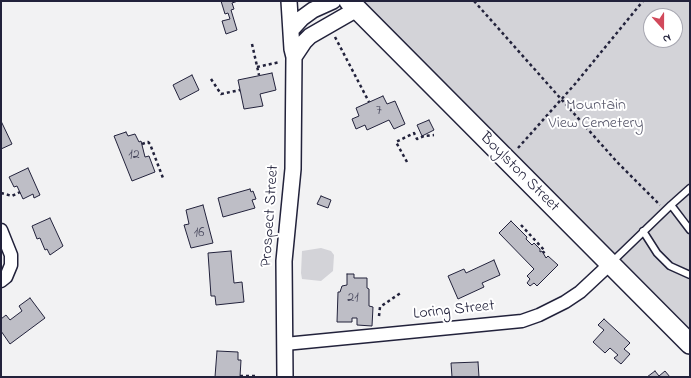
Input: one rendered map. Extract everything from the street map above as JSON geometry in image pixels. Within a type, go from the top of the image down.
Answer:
[{"type":"main road","name":"Boylston Street","points":[[353,5],[690,344]]},
{"type":"street","name":"Prospect Street","points":[[285,377],[284,261],[293,169],[289,59],[292,49],[289,1]]},
{"type":"street","points":[[291,30],[302,18],[313,10],[333,1]]},
{"type":"street","points":[[289,59],[310,36],[353,5]]},
{"type":"street","points":[[1,230],[11,255],[11,265],[6,277],[1,281]]},
{"type":"street","name":"Loring Street","points":[[285,344],[522,321],[539,315],[565,302],[580,292],[610,264]]},
{"type":"lane","points":[[610,264],[690,188]]},
{"type":"lane","points":[[671,205],[690,230]]},
{"type":"lane","points":[[643,231],[657,253],[670,266],[690,275]]},
{"type":"path","points":[[474,1],[617,162],[665,211]]},
{"type":"path","points":[[516,149],[561,99],[643,1]]},
{"type":"path","points":[[334,35],[369,102]]},
{"type":"path","points":[[252,44],[259,75]]},
{"type":"path","points":[[257,66],[289,59]]},
{"type":"path","points":[[211,79],[221,94],[240,90]]},
{"type":"path","points":[[407,162],[396,142],[414,133],[417,140],[424,136],[434,135]]},
{"type":"path","points":[[142,144],[148,142],[150,144],[163,178]]},
{"type":"path","points":[[1,193],[12,196],[20,192]]},
{"type":"path","points":[[521,225],[545,251],[543,252]]},
{"type":"path","points":[[379,316],[380,307],[402,292]]},
{"type":"path","points":[[240,376],[255,376]]},
{"type":"green space","name":"Mountain View Cemetery","points":[[350,1],[690,1],[690,344]]},
{"type":"green space","points":[[321,248],[331,251],[334,255],[333,271],[321,281],[302,279],[302,251]]},
{"type":"building","points":[[221,1],[238,1],[232,3],[234,9],[231,10],[237,30],[226,34],[222,21],[230,19],[228,13],[225,14]]},
{"type":"building","points":[[272,73],[276,90],[260,94],[263,106],[244,109],[238,80]]},
{"type":"building","points":[[192,75],[199,90],[180,100],[173,85]]},
{"type":"building","points":[[383,96],[387,104],[395,101],[405,124],[394,129],[389,120],[367,130],[365,125],[356,129],[352,119],[359,116],[356,108]]},
{"type":"building","points":[[429,120],[434,130],[422,136],[417,125]]},
{"type":"building","points":[[1,121],[12,144],[1,149]]},
{"type":"building","points":[[126,132],[128,136],[135,134],[139,142],[141,141],[145,157],[149,156],[155,172],[132,181],[114,136]]},
{"type":"building","points":[[28,168],[40,195],[34,198],[33,194],[23,199],[17,186],[14,187],[9,177]]},
{"type":"building","points":[[250,189],[251,192],[253,191],[256,199],[252,200],[255,208],[223,217],[218,198]]},
{"type":"building","points":[[321,196],[331,200],[328,208],[317,204]]},
{"type":"building","points":[[203,205],[213,243],[191,248],[184,225],[189,224],[186,210]]},
{"type":"building","points":[[50,218],[63,246],[50,255],[47,249],[45,250],[40,238],[37,239],[32,226]]},
{"type":"building","points":[[511,221],[527,237],[526,239],[532,245],[534,243],[540,249],[540,252],[542,251],[546,258],[548,256],[558,265],[537,286],[534,283],[530,286],[527,283],[530,279],[527,276],[534,269],[499,233]]},
{"type":"building","points":[[231,251],[234,283],[242,282],[244,302],[216,305],[215,296],[211,296],[208,253]]},
{"type":"building","points":[[494,260],[500,275],[482,283],[484,287],[458,299],[448,276],[464,269],[466,273]]},
{"type":"building","points":[[347,274],[354,274],[354,278],[367,278],[367,288],[369,289],[369,306],[373,307],[372,326],[357,325],[357,318],[352,318],[352,322],[337,322],[338,292],[340,292],[342,286],[347,285]]},
{"type":"building","points":[[30,298],[45,318],[10,344],[1,331],[1,319],[6,315],[10,320],[22,311],[19,306]]},
{"type":"building","points":[[604,319],[630,343],[624,349],[630,354],[621,364],[614,358],[618,355],[610,348],[605,353],[593,342],[604,330],[598,325]]},
{"type":"building","points":[[217,351],[238,352],[238,360],[241,360],[240,377],[215,377]]},
{"type":"building","points":[[478,362],[479,377],[452,377],[451,363]]},
{"type":"building","points":[[655,371],[659,376],[665,371],[670,377],[647,377]]}]
